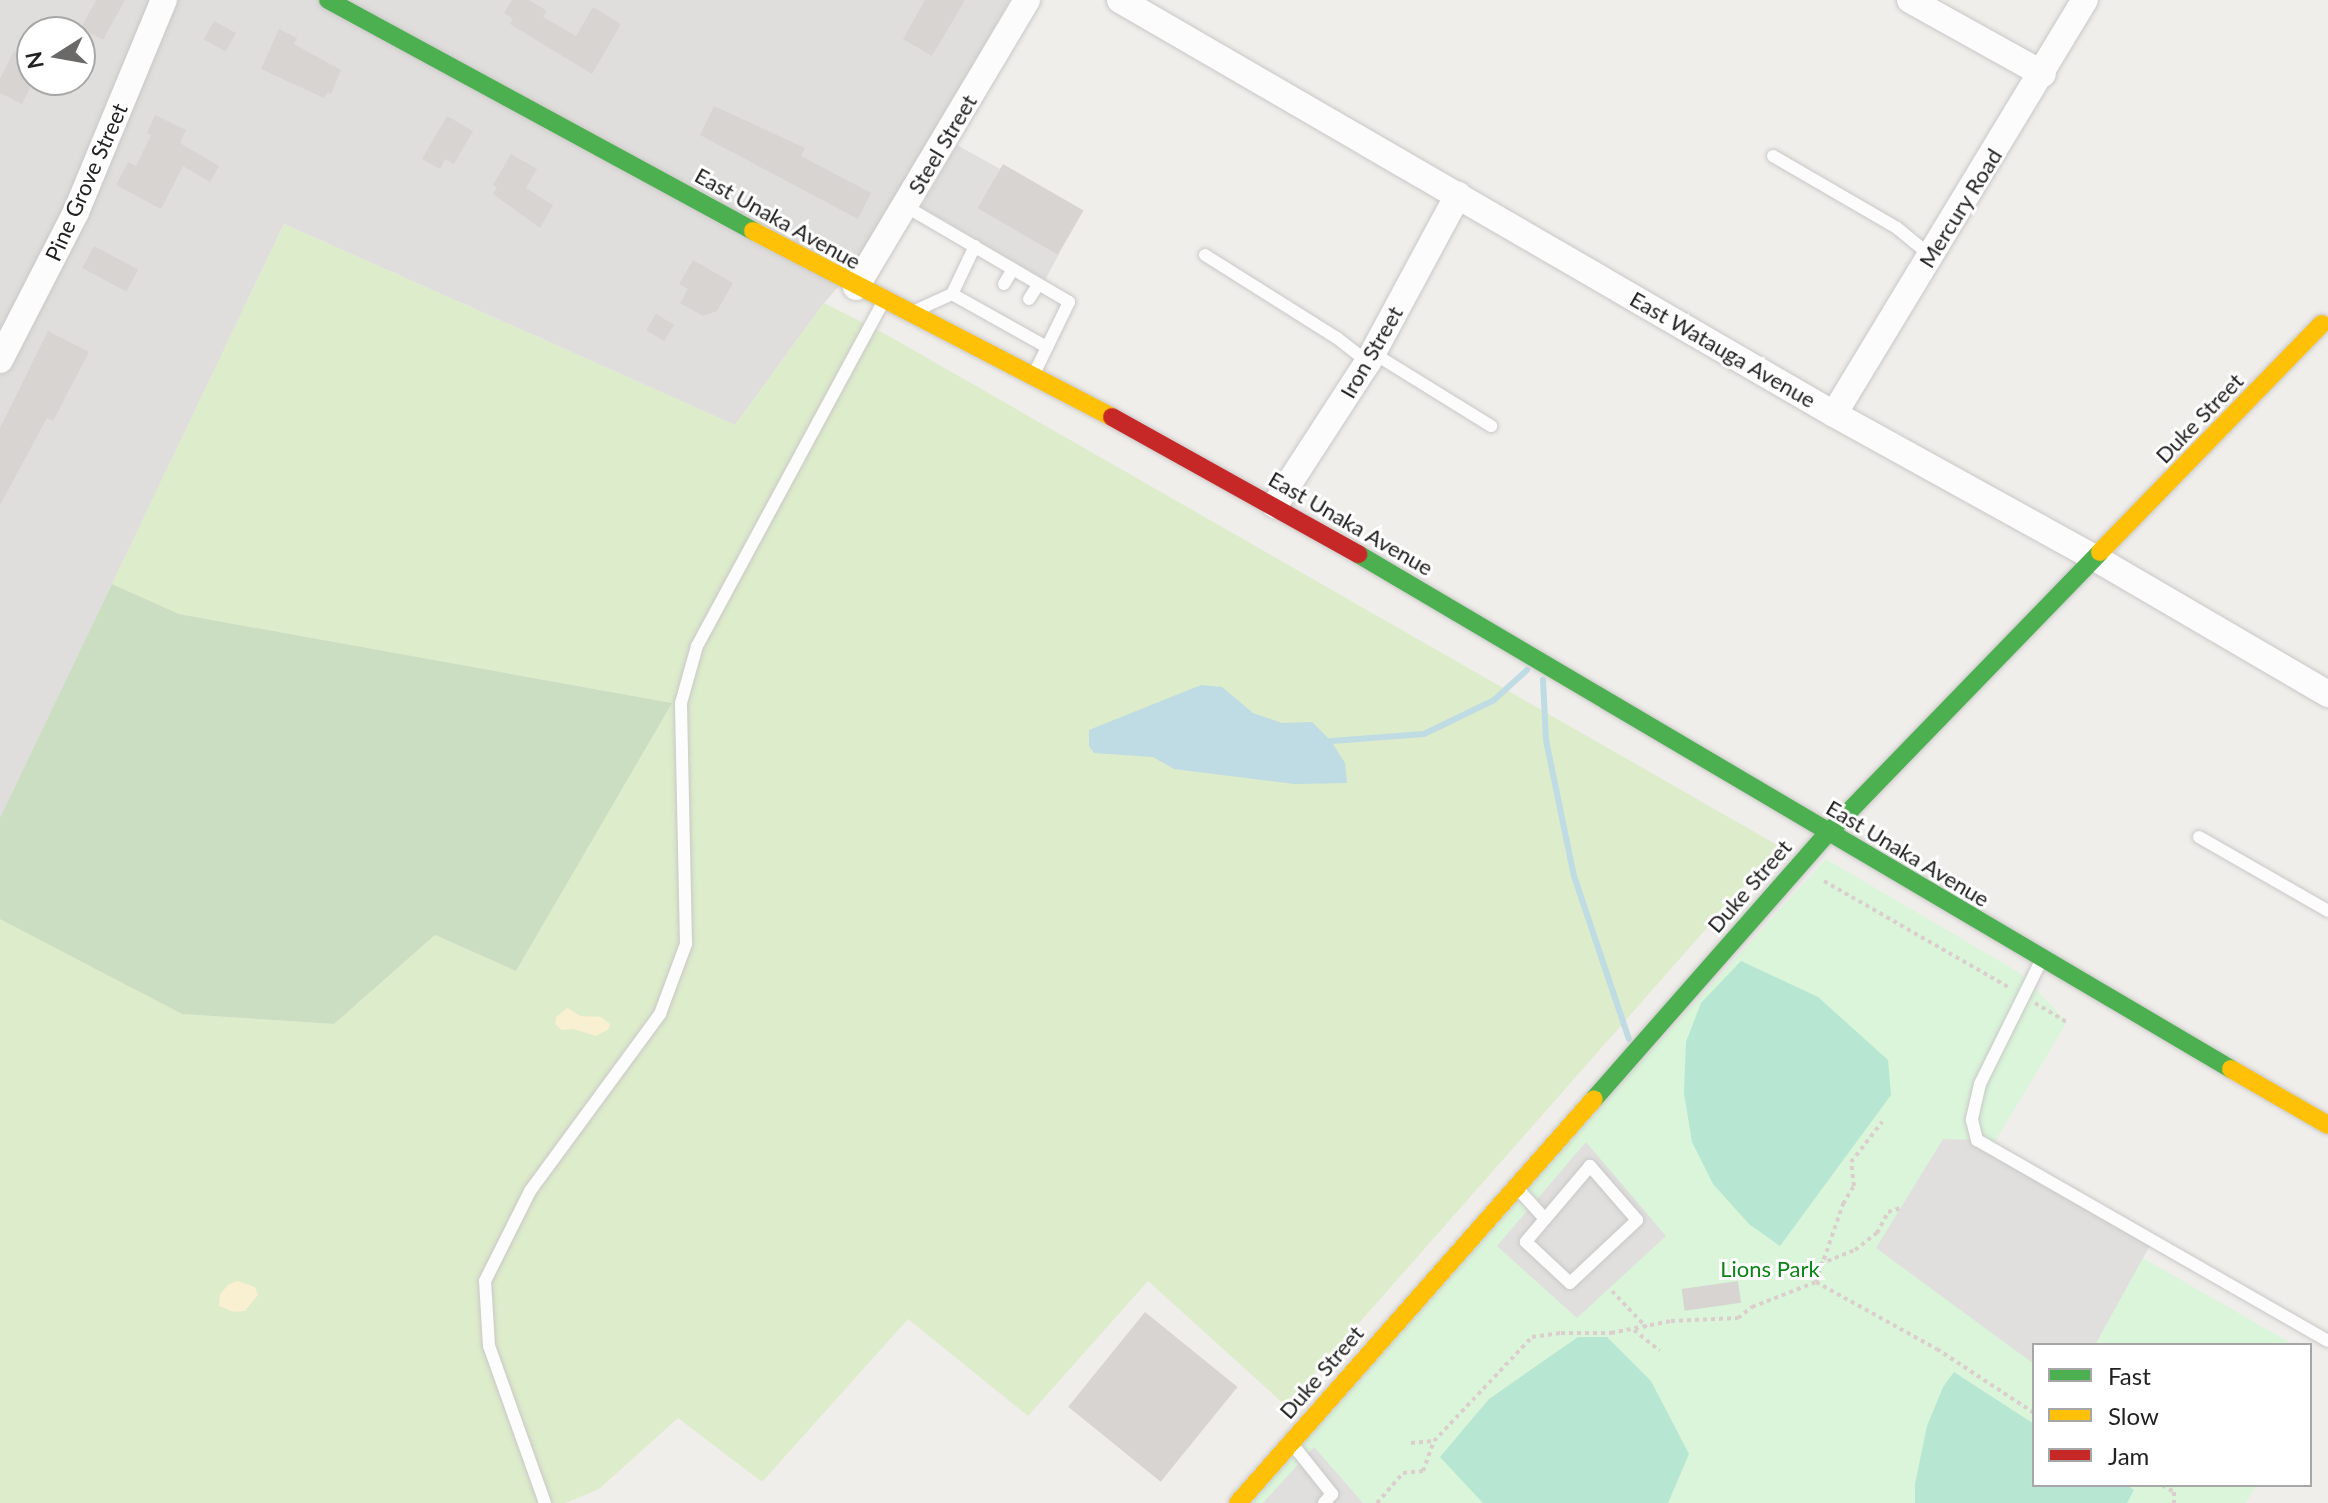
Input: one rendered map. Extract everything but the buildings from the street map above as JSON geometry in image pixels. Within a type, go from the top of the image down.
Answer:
[{"type":"main road","name":"East Unaka Avenue","points":[[328,0],[374,11],[883,302],[1033,375],[1275,505],[2042,961],[2328,1125]]},
{"type":"main road","name":"Duke Street","points":[[1238,1503],[1828,833],[2322,324]]},
{"type":"street","name":"Pine Grove Street","points":[[0,360],[76,212],[164,0]]},
{"type":"street","name":"Steel Street","points":[[856,287],[1027,0]]},
{"type":"street","name":"East Watauga Avenue","points":[[1120,0],[1834,414],[2097,559],[2328,694]]},
{"type":"street","points":[[1910,0],[2043,74]]},
{"type":"street","name":"Mercury Road","points":[[1834,414],[2043,74],[2085,0]]},
{"type":"street","name":"Iron Street","points":[[1275,505],[1370,357],[1458,195]]},
{"type":"lane","points":[[1773,156],[1897,228],[1931,256]]},
{"type":"lane","points":[[905,206],[1069,302],[1033,375]]},
{"type":"lane","points":[[908,314],[952,294],[975,246]]},
{"type":"lane","points":[[1205,255],[1337,338],[1491,426]]},
{"type":"lane","points":[[1004,284],[1013,269]]},
{"type":"lane","points":[[1029,299],[1038,285]]},
{"type":"lane","points":[[952,294],[988,309],[1047,347]]},
{"type":"lane","points":[[545,1503],[489,1346],[485,1281],[530,1191],[660,1014],[686,944],[681,703],[697,646],[883,302]]},
{"type":"lane","points":[[2199,837],[2328,911]]},
{"type":"lane","points":[[2042,961],[2022,995],[1980,1084],[1972,1120],[1977,1140],[2328,1341]]},
{"type":"lane","points":[[1590,1166],[1637,1220],[1570,1283],[1526,1242],[1545,1219],[1590,1166]]},
{"type":"lane","points":[[1516,1187],[1545,1219]]},
{"type":"lane","points":[[1291,1443],[1332,1494],[1324,1503]]},
{"type":"path","points":[[1810,877],[1823,880],[2067,1022]]},
{"type":"path","points":[[1816,1282],[1843,1204],[1854,1186],[1851,1162],[1882,1122]]},
{"type":"path","points":[[1820,1264],[1855,1250],[1877,1233],[1888,1212],[1900,1208]]},
{"type":"path","points":[[1377,1503],[1403,1473],[1423,1471],[1434,1441],[1532,1337],[1634,1330],[1671,1321],[1738,1318],[1763,1302],[1816,1282],[1937,1349],[2032,1412]]},
{"type":"path","points":[[1612,1291],[1646,1327]]},
{"type":"path","points":[[1634,1330],[1660,1351]]},
{"type":"path","points":[[1411,1443],[1434,1441]]},
{"type":"path","points":[[2165,1487],[2174,1492],[2174,1503]]},
{"type":"shaded area","points":[[0,0],[1010,0],[861,261],[824,303],[735,425],[284,224],[0,819]]},
{"type":"shaded area","points":[[957,145],[1000,169],[979,208],[1059,254],[1045,280],[921,207]]},
{"type":"shaded area","points":[[1943,1139],[1977,1140],[2153,1240],[2096,1343],[2032,1343],[2032,1363],[1876,1248]]},
{"type":"shaded area","points":[[1586,1142],[1666,1236],[1577,1318],[1497,1246]]},
{"type":"shaded area","points":[[1314,1447],[1363,1503],[1263,1503]]},
{"type":"green space","points":[[284,224],[735,425],[824,303],[887,335],[1779,846],[1286,1406],[1148,1281],[1028,1416],[908,1319],[762,1482],[678,1418],[599,1489],[566,1503],[0,1503],[0,918],[182,1014],[334,1024],[435,935],[516,971],[671,703],[179,614],[112,584]]},
{"type":"green space","points":[[112,584],[179,614],[672,703],[516,971],[435,935],[334,1024],[182,1014],[0,919],[0,818]]},
{"type":"green space","name":"Lions Park","points":[[1826,859],[2020,973],[2067,1022],[1981,1165],[2291,1343],[2032,1343],[2032,1487],[2255,1487],[2246,1503],[1239,1503]]},
{"type":"green space","points":[[1741,961],[1818,997],[1888,1060],[1891,1095],[1780,1246],[1749,1224],[1713,1184],[1692,1142],[1684,1093],[1686,1042],[1701,1003]]},
{"type":"green space","points":[[1578,1337],[1607,1337],[1651,1381],[1689,1454],[1668,1503],[1483,1503],[1440,1457],[1489,1399]]},
{"type":"green space","points":[[1954,1372],[2032,1423],[2032,1487],[2129,1487],[2134,1490],[2127,1503],[1915,1503],[1915,1484],[1927,1426],[1943,1387]]},
{"type":"sand","points":[[567,1008],[581,1016],[601,1017],[610,1024],[609,1029],[596,1036],[573,1029],[562,1030],[555,1024],[556,1017]]},
{"type":"sand","points":[[238,1281],[255,1287],[258,1295],[245,1311],[234,1312],[219,1306],[220,1294],[229,1284]]},
{"type":"water","points":[[1201,685],[1222,687],[1253,713],[1282,723],[1312,722],[1331,741],[1345,763],[1347,783],[1295,784],[1174,769],[1153,757],[1094,753],[1089,746],[1089,730]]},
{"type":"waterway","points":[[1331,741],[1424,734],[1494,700],[1527,670]]},
{"type":"waterway","points":[[1543,680],[1546,740],[1574,876],[1629,1039]]},
{"type":"traffic: fast","points":[[328,0],[753,231]]},
{"type":"traffic: fast","points":[[1594,1099],[1828,833],[2100,552]]},
{"type":"traffic: fast","points":[[1358,554],[2231,1069]]},
{"type":"traffic: slow","points":[[753,231],[1112,417]]},
{"type":"traffic: slow","points":[[2100,552],[2322,324]]},
{"type":"traffic: slow","points":[[2231,1069],[2328,1125]]},
{"type":"traffic: slow","points":[[1238,1503],[1594,1099]]},
{"type":"traffic: jam","points":[[1112,417],[1358,554]]}]
